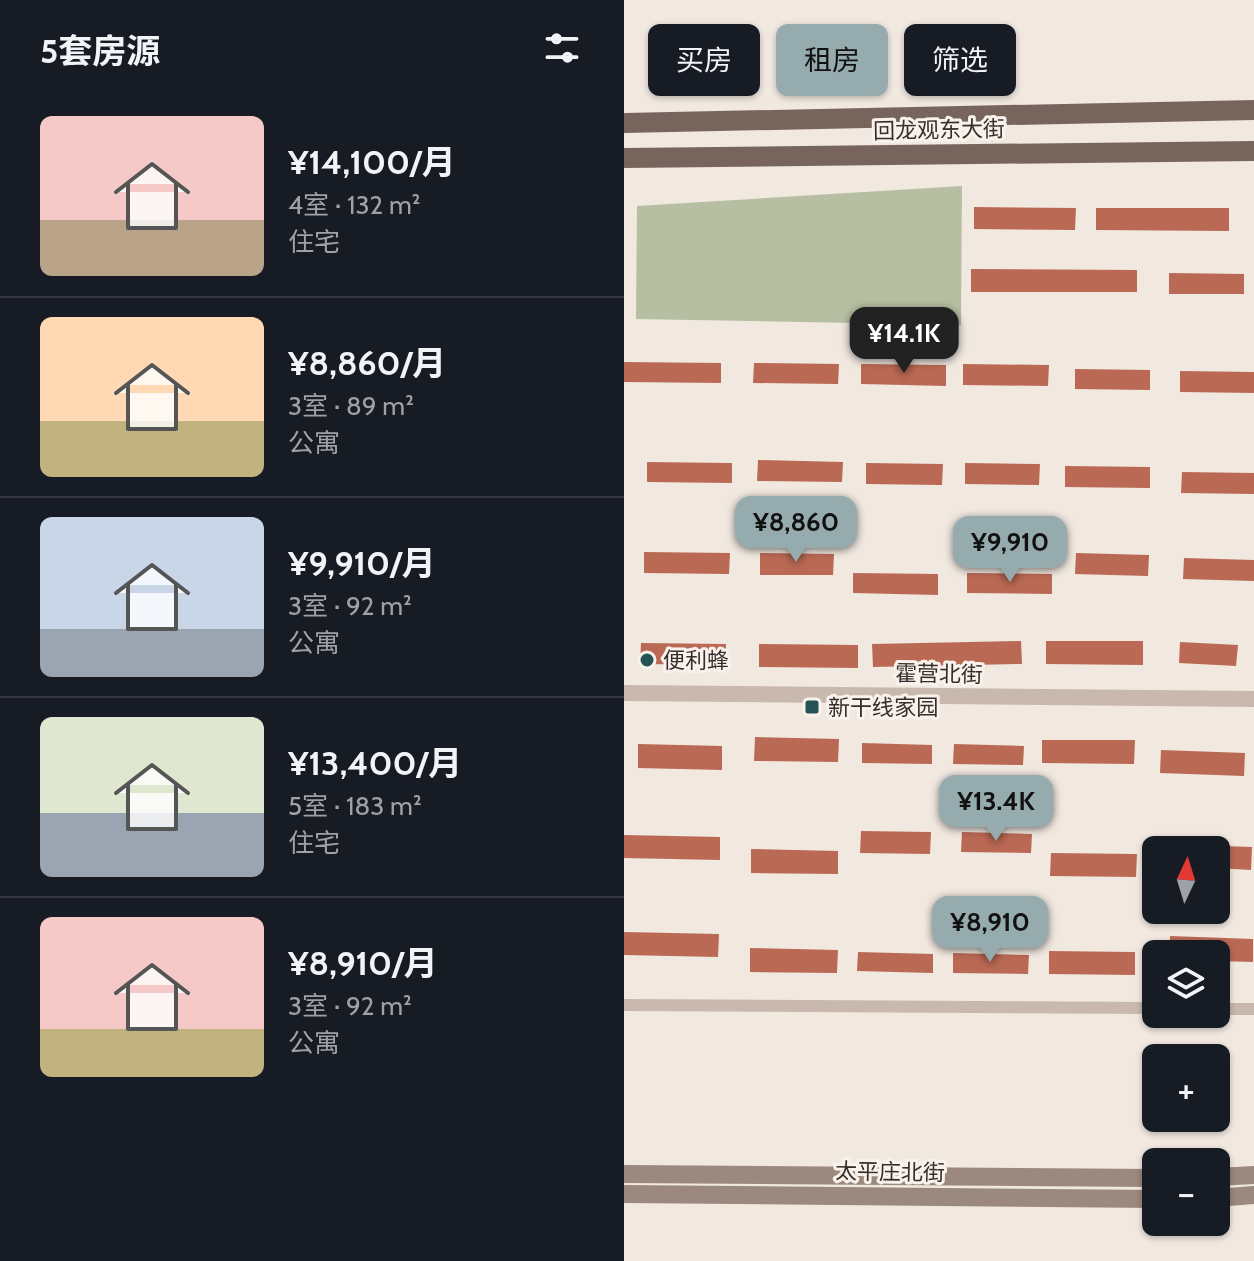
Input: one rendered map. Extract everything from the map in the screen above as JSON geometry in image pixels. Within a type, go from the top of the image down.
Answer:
[{"type":"main road","name":"回龙观东大街","points":[[624,123],[1254,110]]},
{"type":"main road","name":"回龙观东大街","points":[[624,158],[1254,151]]},
{"type":"main road","name":"太平庄北街","points":[[624,1174],[1142,1178]]},
{"type":"main road","points":[[1230,1176],[1254,1175]]},
{"type":"main road","name":"太平庄北街","points":[[624,1194],[1142,1199]]},
{"type":"main road","points":[[1230,1197],[1254,1195]]},
{"type":"street","name":"霍营北街","points":[[624,693],[1254,699]]},
{"type":"street","points":[[624,1005],[1142,1008]]},
{"type":"street","points":[[1230,1009],[1254,1009]]},
{"type":"green space","points":[[962,186],[961,325],[636,319],[637,206]]},
{"type":"building","points":[[974,207],[1076,208],[1075,230],[974,229]]},
{"type":"building","points":[[1096,208],[1229,208],[1229,231],[1096,230]]},
{"type":"building","points":[[971,269],[1137,270],[1137,292],[971,292]]},
{"type":"building","points":[[1169,273],[1244,274],[1244,294],[1169,294]]},
{"type":"building","points":[[624,362],[721,363],[721,383],[624,382]]},
{"type":"building","points":[[754,363],[839,364],[838,384],[753,383]]},
{"type":"building","points":[[861,364],[946,365],[946,386],[861,384]]},
{"type":"building","points":[[963,364],[1049,365],[1048,386],[963,385]]},
{"type":"building","points":[[1075,369],[1150,370],[1150,390],[1075,389]]},
{"type":"building","points":[[1180,371],[1254,372],[1254,393],[1180,392]]},
{"type":"building","points":[[758,460],[843,462],[842,482],[757,481]]},
{"type":"building","points":[[647,462],[732,463],[732,483],[647,482]]},
{"type":"building","points":[[866,463],[943,464],[942,485],[866,484]]},
{"type":"building","points":[[965,463],[1040,464],[1039,485],[965,484]]},
{"type":"building","points":[[1065,466],[1150,467],[1150,488],[1065,487]]},
{"type":"building","points":[[1182,472],[1254,473],[1254,494],[1181,493]]},
{"type":"building","points":[[644,552],[730,553],[729,574],[644,573]]},
{"type":"building","points":[[760,553],[834,554],[833,575],[760,575]]},
{"type":"building","points":[[1076,553],[1149,555],[1148,576],[1075,574]]},
{"type":"building","points":[[1184,558],[1254,560],[1254,581],[1183,579]]},
{"type":"building","points":[[853,573],[938,574],[938,595],[853,593]]},
{"type":"building","points":[[967,573],[1052,574],[1052,594],[967,593]]},
{"type":"building","points":[[1021,641],[1022,664],[873,667],[872,644]]},
{"type":"building","points":[[1046,641],[1143,641],[1143,665],[1046,664]]},
{"type":"building","points":[[1180,642],[1238,645],[1236,666],[1179,663]]},
{"type":"building","points":[[641,643],[726,644],[725,665],[640,664]]},
{"type":"building","points":[[759,644],[858,645],[858,668],[759,667]]},
{"type":"building","points":[[755,737],[839,739],[838,762],[754,761]]},
{"type":"building","points":[[1042,740],[1135,740],[1134,764],[1042,763]]},
{"type":"building","points":[[862,743],[932,745],[932,764],[862,763]]},
{"type":"building","points":[[638,744],[722,746],[722,770],[638,768]]},
{"type":"building","points":[[954,744],[1024,746],[1023,765],[953,764]]},
{"type":"building","points":[[1161,750],[1245,753],[1244,776],[1160,773]]},
{"type":"building","points":[[861,831],[931,832],[930,854],[860,853]]},
{"type":"building","points":[[962,832],[1032,834],[1031,853],[961,852]]},
{"type":"building","points":[[624,835],[720,837],[720,860],[624,858]]},
{"type":"building","points":[[1230,846],[1252,847],[1251,870],[1230,869]]},
{"type":"building","points":[[751,849],[838,851],[838,874],[751,873]]},
{"type":"building","points":[[1051,853],[1137,854],[1136,877],[1050,876]]},
{"type":"building","points":[[624,932],[719,934],[718,957],[624,955]]},
{"type":"building","points":[[1170,936],[1253,939],[1253,962],[1230,961],[1230,940],[1170,940]]},
{"type":"building","points":[[750,948],[838,950],[837,973],[750,972]]},
{"type":"building","points":[[1049,951],[1135,952],[1135,975],[1049,974]]},
{"type":"building","points":[[858,952],[933,954],[933,973],[857,971]]},
{"type":"building","points":[[953,953],[1029,955],[1028,974],[953,973]]},
{"type":"place","name":"便利蜂","points":[[647,660]]},
{"type":"place","name":"新干线家园","points":[[812,707]]}]
